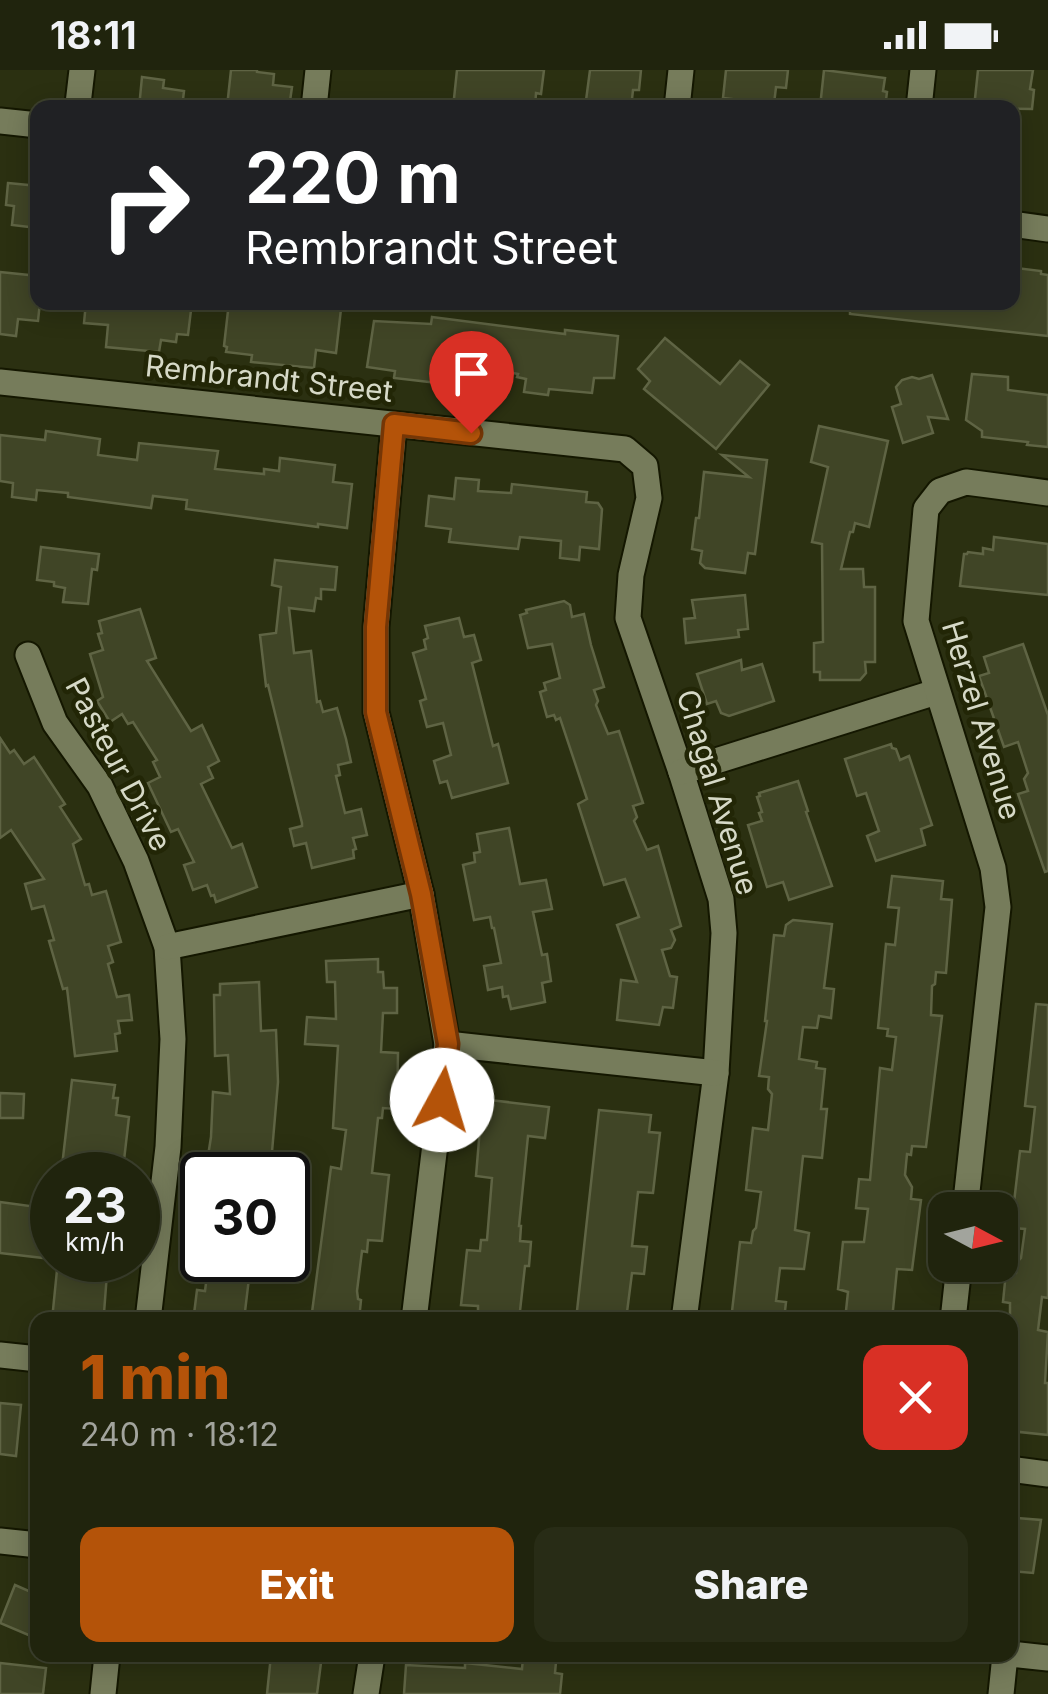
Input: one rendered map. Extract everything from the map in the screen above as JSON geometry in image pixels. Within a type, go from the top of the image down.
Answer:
[{"type":"street","points":[[78,100],[82,70]]},
{"type":"street","points":[[315,100],[318,70]]},
{"type":"street","points":[[678,100],[681,70]]},
{"type":"street","points":[[920,100],[923,70]]},
{"type":"street","points":[[0,121],[30,124]]},
{"type":"street","points":[[1020,225],[1048,228]]},
{"type":"street","name":"Rembrandt Street","points":[[0,382],[625,450],[646,466]]},
{"type":"street","points":[[394,424],[376,627],[376,712],[421,894],[448,1044],[415,1312]]},
{"type":"street","name":"Chagal Avenue","points":[[646,466],[648,498],[632,575],[628,618],[721,899],[724,932],[716,1073],[685,1312]]},
{"type":"street","name":"Herzel Avenue","points":[[967,1192],[998,907],[993,868],[916,621],[926,509],[940,490],[966,482],[1048,493]]},
{"type":"street","name":"Pasteur Drive","points":[[28,654],[56,723],[100,786],[136,861],[166,947],[173,1039],[168,1147],[149,1312]]},
{"type":"street","points":[[681,772],[936,692]]},
{"type":"street","points":[[166,947],[421,894]]},
{"type":"street","points":[[448,1044],[716,1073]]},
{"type":"street","points":[[953,1312],[957,1282]]},
{"type":"street","points":[[0,1355],[30,1358]]},
{"type":"street","points":[[1018,1470],[1048,1474]]},
{"type":"street","points":[[0,1541],[30,1544]]},
{"type":"street","points":[[1018,1656],[1048,1658]]},
{"type":"street","points":[[103,1694],[107,1662]]},
{"type":"street","points":[[366,1694],[371,1662]]},
{"type":"street","points":[[1001,1694],[1006,1662]]},
{"type":"building","points":[[231,70],[274,74],[273,85],[292,87],[290,100],[228,100]]},
{"type":"building","points":[[457,70],[544,70],[541,94],[536,93],[536,100],[454,100]]},
{"type":"building","points":[[590,70],[641,70],[639,90],[633,90],[632,100],[586,100]]},
{"type":"building","points":[[726,70],[788,70],[786,88],[776,87],[774,100],[723,98]]},
{"type":"building","points":[[824,70],[885,78],[886,100],[821,100]]},
{"type":"building","points":[[978,70],[1033,70],[1032,109],[1020,109],[1020,100],[975,100]]},
{"type":"building","points":[[142,77],[164,80],[163,88],[184,91],[183,100],[140,100]]},
{"type":"building","points":[[8,183],[30,185],[30,227],[12,225],[14,206],[6,205]]},
{"type":"building","points":[[1020,268],[1048,275],[1048,336],[850,314],[850,310],[1020,310]]},
{"type":"building","points":[[0,272],[30,275],[30,310],[39,310],[38,321],[18,319],[16,336],[0,334]]},
{"type":"building","points":[[85,310],[191,310],[188,335],[177,334],[176,342],[161,340],[159,352],[106,347],[108,325],[84,323]]},
{"type":"building","points":[[228,310],[341,310],[336,353],[316,350],[314,368],[251,362],[252,355],[226,352]]},
{"type":"building","points":[[432,317],[565,334],[565,330],[618,336],[614,378],[594,378],[592,393],[549,389],[548,395],[524,392],[526,379],[503,371],[464,366],[463,374],[448,372],[447,384],[394,378],[395,371],[367,367],[374,321],[431,324]]},
{"type":"building","points":[[665,338],[720,384],[740,361],[769,385],[716,449],[644,389],[650,381],[638,369]]},
{"type":"building","points":[[972,374],[1008,377],[1008,390],[1048,395],[1048,447],[982,437],[982,431],[966,420]]},
{"type":"building","points":[[932,375],[948,419],[928,417],[933,433],[903,443],[892,407],[901,404],[896,387],[902,380]]},
{"type":"building","points":[[819,426],[888,441],[869,527],[855,523],[841,569],[863,569],[864,587],[875,587],[875,662],[865,662],[866,673],[860,680],[820,680],[820,672],[814,672],[814,643],[823,642],[822,544],[812,542],[828,467],[811,462]]},
{"type":"building","points":[[46,431],[100,439],[98,455],[137,460],[139,443],[218,451],[215,469],[264,474],[264,469],[279,471],[280,458],[335,465],[333,482],[352,484],[347,528],[186,509],[187,500],[153,496],[151,508],[37,490],[36,500],[12,497],[13,483],[0,481],[0,435],[45,440]]},
{"type":"building","points":[[722,455],[767,460],[755,554],[748,553],[745,573],[705,568],[700,563],[702,551],[692,549],[704,472],[749,477]]},
{"type":"building","points":[[456,478],[479,480],[478,491],[511,493],[512,484],[587,492],[586,502],[598,503],[602,509],[599,549],[580,547],[579,560],[560,558],[561,541],[520,537],[518,549],[449,542],[451,529],[426,526],[429,496],[454,499]]},
{"type":"building","points":[[994,537],[1048,544],[1048,595],[960,586],[964,554],[983,554],[983,548],[993,550]]},
{"type":"building","points":[[41,547],[99,554],[97,570],[92,569],[88,604],[63,602],[65,588],[37,580]]},
{"type":"building","points":[[275,560],[337,567],[335,590],[321,589],[321,599],[316,598],[314,611],[289,608],[294,653],[311,651],[317,702],[320,701],[323,712],[337,708],[351,762],[338,765],[340,775],[336,776],[345,813],[361,809],[367,835],[353,838],[354,858],[312,868],[306,843],[294,846],[290,829],[302,823],[266,686],[260,635],[276,633],[281,587],[272,585]]},
{"type":"building","points":[[745,595],[748,629],[738,630],[739,637],[686,643],[684,619],[695,618],[692,600]]},
{"type":"building","points":[[564,601],[570,605],[572,617],[584,614],[604,687],[594,690],[596,705],[608,734],[619,731],[643,803],[633,806],[637,817],[634,821],[647,850],[658,846],[681,926],[671,930],[675,940],[671,948],[662,950],[670,976],[677,977],[673,1008],[663,1007],[659,1025],[617,1020],[621,980],[637,982],[617,925],[639,917],[625,879],[604,885],[578,804],[587,799],[560,718],[547,717],[540,692],[546,690],[544,683],[560,678],[552,644],[528,648],[520,615]]},
{"type":"building","points":[[140,609],[156,658],[147,661],[191,731],[202,725],[219,761],[208,767],[213,778],[201,784],[232,848],[242,844],[257,887],[216,902],[207,885],[193,890],[184,865],[194,862],[178,829],[171,832],[148,783],[160,777],[153,762],[157,760],[133,722],[128,724],[122,714],[110,722],[97,701],[103,697],[90,654],[103,650],[99,621]]},
{"type":"building","points":[[459,618],[464,637],[474,635],[481,660],[472,663],[493,746],[498,744],[508,783],[452,798],[447,781],[440,783],[434,761],[451,755],[443,723],[427,727],[420,701],[426,699],[413,653],[426,649],[425,626]]},
{"type":"building","points":[[1023,644],[1048,715],[1045,872],[1018,794],[1028,791],[1024,779],[1028,773],[1018,742],[1004,747],[979,676],[989,673],[984,657]]},
{"type":"building","points":[[741,660],[742,670],[762,664],[774,701],[729,716],[721,713],[716,701],[707,704],[697,674]]},
{"type":"building","points":[[0,738],[24,764],[34,757],[65,804],[60,807],[81,839],[73,844],[85,885],[89,884],[92,895],[106,891],[121,942],[108,946],[113,962],[108,964],[117,997],[129,995],[132,1020],[118,1021],[117,1051],[75,1056],[67,988],[63,989],[49,941],[54,940],[44,906],[32,909],[25,884],[44,879],[11,830],[0,838]]},
{"type":"building","points":[[891,744],[900,760],[909,756],[932,825],[921,829],[925,845],[876,861],[867,836],[879,831],[866,793],[857,796],[845,759]]},
{"type":"building","points":[[798,781],[832,886],[789,900],[783,882],[767,887],[748,825],[762,821],[759,793]]},
{"type":"building","points":[[509,828],[520,884],[546,880],[552,909],[533,912],[551,981],[542,983],[545,1002],[511,1009],[502,987],[488,990],[484,966],[501,963],[494,928],[490,917],[474,920],[463,865],[475,862],[474,853],[480,852],[477,834]]},
{"type":"building","points":[[892,876],[943,881],[941,899],[952,900],[946,973],[936,972],[931,1015],[942,1016],[926,1147],[912,1146],[911,1155],[907,1154],[905,1175],[912,1187],[911,1199],[921,1200],[912,1270],[897,1269],[893,1312],[846,1312],[848,1292],[838,1289],[843,1242],[864,1242],[868,1209],[856,1208],[859,1179],[870,1180],[880,1068],[892,1070],[896,1037],[887,1036],[888,1029],[878,1028],[886,944],[895,945],[899,908],[888,907]]},
{"type":"building","points":[[793,920],[832,924],[824,988],[834,989],[831,1018],[819,1016],[817,1028],[803,1027],[799,1059],[817,1062],[816,1068],[825,1069],[821,1109],[827,1109],[822,1158],[803,1156],[795,1230],[809,1233],[804,1269],[780,1268],[776,1301],[786,1302],[785,1312],[732,1312],[740,1242],[751,1243],[756,1228],[761,1192],[746,1190],[753,1128],[768,1130],[772,1094],[768,1089],[769,1077],[759,1076],[774,935],[784,936],[786,925]]},
{"type":"building","points":[[378,959],[384,988],[397,988],[397,1013],[383,1013],[381,1052],[398,1053],[397,1109],[383,1108],[382,1118],[378,1118],[372,1173],[389,1175],[382,1241],[368,1240],[367,1252],[362,1251],[357,1291],[360,1312],[312,1312],[331,1167],[341,1169],[346,1130],[333,1128],[338,1046],[305,1044],[307,1017],[336,1019],[335,982],[327,982],[326,961]]},
{"type":"building","points":[[259,982],[261,1031],[276,1030],[278,1082],[272,1152],[209,1152],[213,1092],[230,1094],[228,1055],[215,1056],[214,995],[220,995],[220,984]]},
{"type":"building","points":[[1036,1004],[1048,1005],[1048,1298],[1042,1297],[1038,1330],[1048,1332],[1048,1435],[1018,1432],[1018,1312],[1010,1312],[1010,1303],[1003,1302],[1005,1282],[1018,1282],[1025,1229],[1018,1228],[1015,1192],[1020,1151],[1030,1152],[1035,1107],[1025,1106]]},
{"type":"building","points":[[72,1080],[115,1085],[116,1115],[129,1117],[125,1152],[64,1152]]},
{"type":"building","points":[[0,1093],[24,1094],[23,1118],[0,1118]]},
{"type":"building","points":[[490,1100],[549,1107],[545,1138],[528,1136],[519,1226],[520,1241],[531,1242],[520,1312],[478,1312],[478,1306],[461,1305],[467,1250],[480,1251],[481,1240],[487,1240],[492,1178],[476,1176],[481,1116],[489,1117]]},
{"type":"building","points":[[599,1110],[651,1115],[649,1132],[660,1133],[653,1193],[638,1192],[632,1246],[647,1247],[644,1274],[632,1273],[627,1312],[577,1312]]},
{"type":"building","points":[[0,1202],[30,1206],[30,1256],[0,1253]]},
{"type":"building","points":[[56,1282],[106,1282],[104,1312],[53,1312]]},
{"type":"building","points":[[206,1282],[249,1282],[245,1312],[194,1312],[197,1290],[205,1291]]},
{"type":"building","points":[[0,1403],[21,1405],[16,1456],[0,1454]]},
{"type":"building","points":[[1018,1518],[1041,1520],[1033,1573],[1018,1572]]},
{"type":"building","points":[[15,1585],[30,1592],[30,1636],[0,1623]]},
{"type":"building","points":[[270,1662],[321,1662],[317,1694],[267,1694]]},
{"type":"building","points":[[523,1662],[556,1662],[555,1673],[562,1674],[560,1694],[404,1694],[406,1665],[465,1668],[465,1663],[522,1669]]},
{"type":"building","points":[[0,1663],[46,1668],[43,1694],[0,1694]]},
{"type":"route","points":[[442,1100],[448,1044],[421,894],[376,712],[376,627],[394,424],[471,433]]}]
